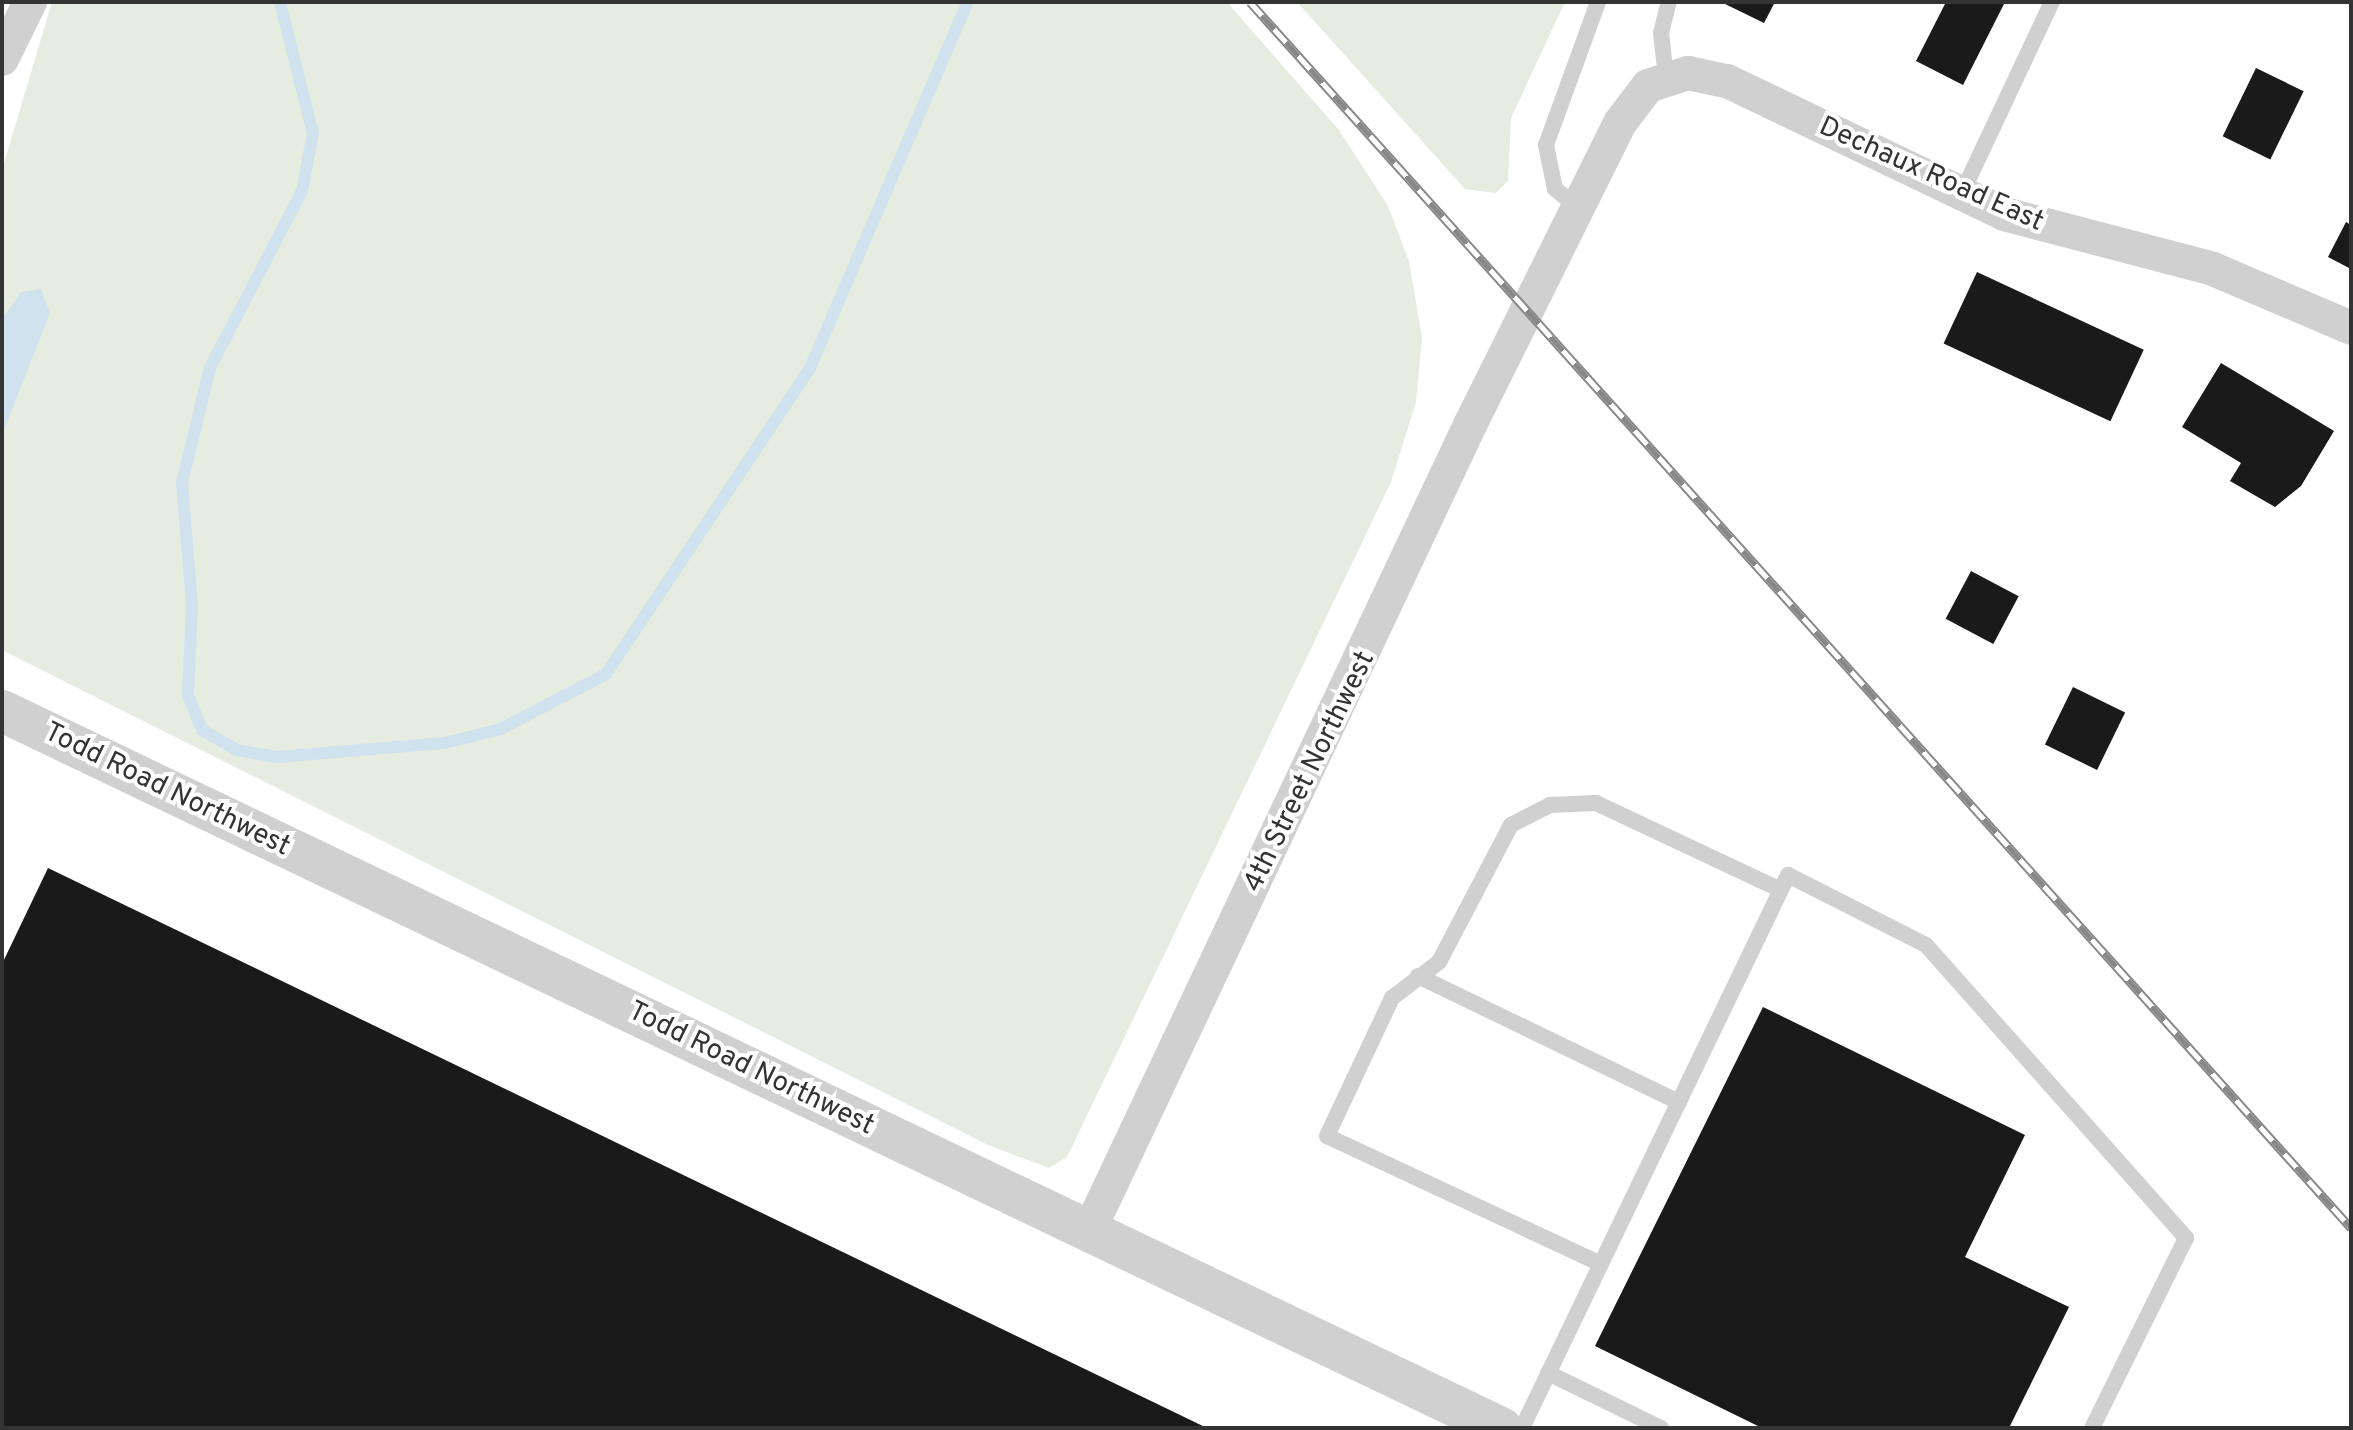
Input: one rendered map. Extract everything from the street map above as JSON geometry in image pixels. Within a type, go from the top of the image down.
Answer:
[{"type":"street","points":[[2,59],[30,2]]},
{"type":"street","points":[[1578,208],[1630,107],[1666,77]]},
{"type":"street","name":"Dechaux Road East","points":[[1666,77],[1727,81],[1962,193],[2038,225],[2213,269],[2351,328]]},
{"type":"street","name":"4th Street Northwest","points":[[1089,1231],[1578,208]]},
{"type":"street","name":"Todd Road Northwest","points":[[2,711],[1501,1428]]},
{"type":"lane","points":[[1578,208],[1555,189],[1546,145],[1598,2]]},
{"type":"lane","points":[[1666,77],[1661,33],[1669,2]]},
{"type":"lane","points":[[1962,193],[2052,2]]},
{"type":"lane","points":[[1601,1264],[1327,1136],[1392,998],[1439,962],[1499,841],[1511,825],[1550,805],[1596,803],[1781,890]]},
{"type":"lane","points":[[1522,1428],[1788,875],[1926,945],[2186,1238],[2092,1428]]},
{"type":"lane","points":[[1418,976],[1679,1102]]},
{"type":"lane","points":[[1548,1373],[1661,1428]]},
{"type":"shaded area","points":[[52,2],[1227,2],[1339,130],[1388,206],[1409,261],[1422,338],[1416,402],[1391,482],[1067,1157],[1049,1168],[988,1145],[2,650],[2,170]]},
{"type":"shaded area","points":[[1297,2],[1565,2],[1511,118],[1508,181],[1496,193],[1465,189]]},
{"type":"water","points":[[41,289],[50,313],[2,435],[2,319],[21,292]]},
{"type":"building","points":[[1721,2],[1775,2],[1764,23]]},
{"type":"building","points":[[1946,2],[2005,2],[1963,85],[1916,61]]},
{"type":"building","points":[[2256,68],[2304,91],[2270,160],[2223,136]]},
{"type":"building","points":[[2346,222],[2351,225],[2351,269],[2328,257]]},
{"type":"building","points":[[1977,272],[2144,350],[2110,421],[1944,344]]},
{"type":"building","points":[[2221,363],[2334,431],[2301,486],[2275,507],[2230,481],[2241,463],[2182,427]]},
{"type":"building","points":[[1971,571],[2019,596],[1993,644],[1946,619]]},
{"type":"building","points":[[2073,687],[2125,712],[2097,770],[2045,745]]},
{"type":"building","points":[[48,868],[1207,1428],[2,1428],[2,964]]},
{"type":"building","points":[[1763,1007],[2025,1135],[1965,1257],[2069,1307],[2009,1428],[1762,1428],[1595,1346]]},
{"type":"waterway","points":[[280,2],[313,133],[302,191],[210,368],[182,483],[192,604],[188,695],[202,730],[236,750],[277,757],[445,743],[501,729],[606,674],[810,368],[968,2]]},
{"type":"railway","points":[[1250,2],[2351,1228]]}]
